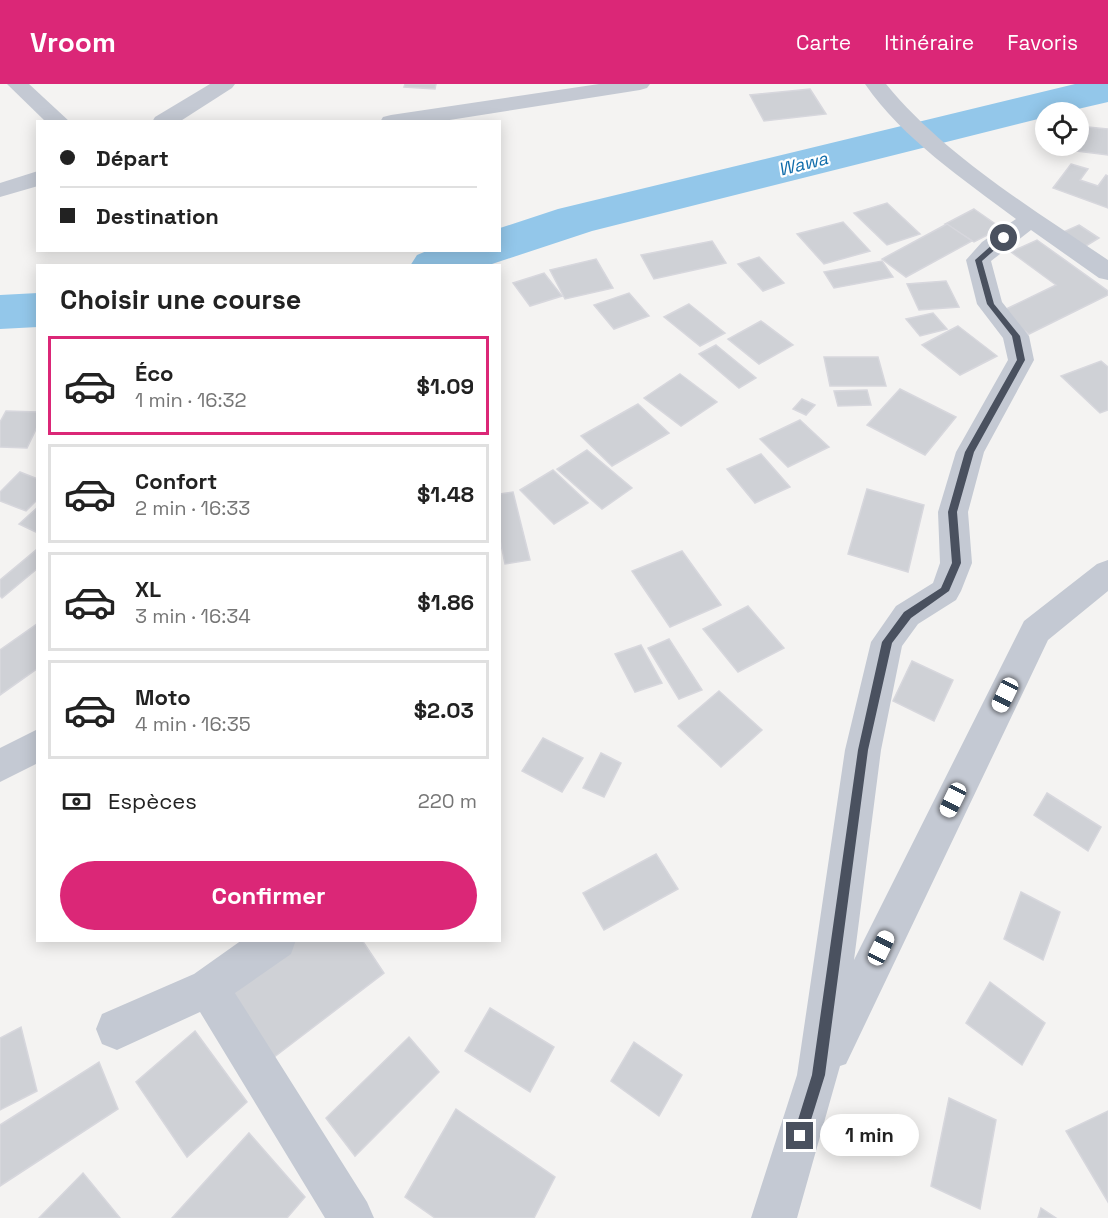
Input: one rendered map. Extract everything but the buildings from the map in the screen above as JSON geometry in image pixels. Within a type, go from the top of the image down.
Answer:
[{"type":"street","points":[[17,84],[57,120]]},
{"type":"street","points":[[166,120],[225,84]]},
{"type":"street","points":[[404,120],[640,84]]},
{"type":"street","points":[[876,84],[893,107],[938,148],[1031,219],[1108,272]]},
{"type":"street","points":[[53,93],[58,120]]},
{"type":"street","points":[[202,98],[206,120]]},
{"type":"street","points":[[0,190],[36,179]]},
{"type":"street","points":[[819,1075],[863,750],[887,642],[907,615],[945,591],[956,563],[953,512],[969,452],[1021,360],[1016,336],[990,304],[978,260],[991,247],[1031,219]]},
{"type":"street","points":[[774,1218],[819,1075],[1036,631],[1108,573]]},
{"type":"street","points":[[0,766],[36,745]]},
{"type":"street","points":[[117,1029],[208,988],[273,942]]},
{"type":"street","points":[[208,988],[351,1218]]},
{"type":"waterway","name":"Wawa","points":[[501,245],[575,220],[1108,89]]},
{"type":"waterway","name":"Wawa","points":[[441,264],[475,252]]},
{"type":"waterway","name":"Wawa","points":[[0,312],[36,310]]},
{"type":"route","points":[[800,1136],[819,1075],[863,750],[887,642],[907,615],[945,591],[956,563],[953,512],[969,452],[1021,360],[1016,336],[990,304],[978,260],[1004,238]]}]
